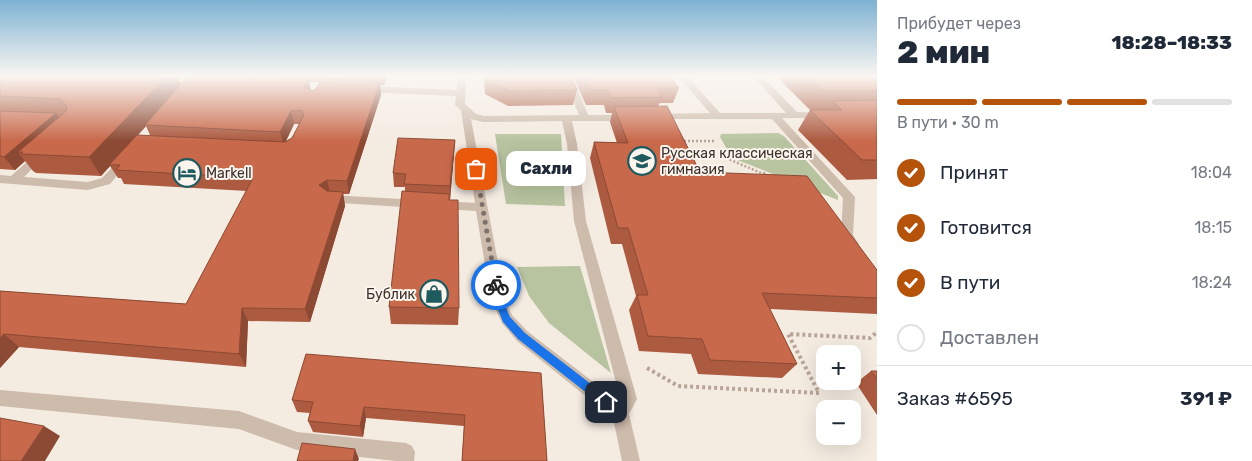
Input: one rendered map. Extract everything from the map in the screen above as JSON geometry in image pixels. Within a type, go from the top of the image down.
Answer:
[{"type":"street","points":[[460,98],[460,105],[465,111],[483,119],[831,115]]},
{"type":"street","points":[[577,98],[585,119]]},
{"type":"street","points":[[701,98],[718,116]]},
{"type":"street","points":[[777,98],[794,115]]},
{"type":"street","points":[[465,111],[498,300],[507,319],[522,336],[620,413],[631,461]]},
{"type":"street","points":[[774,115],[850,197],[847,236],[862,256]]},
{"type":"street","points":[[566,119],[572,134],[579,214],[587,252],[629,399],[620,413]]},
{"type":"street","points":[[14,180],[50,147]]},
{"type":"street","points":[[0,179],[88,186],[106,181],[134,149]]},
{"type":"street","points":[[330,199],[482,207]]},
{"type":"street","points":[[0,398],[239,420],[297,441],[406,452],[405,461]]},
{"type":"path","points":[[679,141],[715,141]]},
{"type":"path","points":[[726,158],[770,176]]},
{"type":"path","points":[[615,349],[678,386],[819,393],[788,334],[870,338],[877,332]]},
{"type":"green space","points":[[778,133],[784,136],[838,196],[838,200],[735,159],[731,156],[720,137],[721,134]]},
{"type":"green space","points":[[495,134],[561,134],[565,206],[506,204]]},
{"type":"green space","points":[[580,266],[611,373],[549,323],[529,296],[517,267]]},
{"type":"building","points":[[31,98],[146,98],[89,157],[21,154],[23,152],[18,152],[66,111],[67,107],[61,99]]},
{"type":"building","points":[[169,98],[375,98],[347,181],[327,180],[319,185],[327,191],[343,192],[305,309],[242,308],[239,354],[4,334],[0,338],[0,291],[186,304],[253,178],[116,170],[120,165],[109,165],[137,135],[285,142],[292,138],[304,115],[301,110],[291,111],[280,132],[145,125]]},
{"type":"building","points":[[877,100],[877,160],[862,160],[810,110],[842,110],[832,101]]},
{"type":"building","points":[[667,106],[700,172],[807,176],[877,270],[877,298],[762,293],[797,364],[710,360],[702,339],[648,336],[637,295],[648,295],[628,228],[618,228],[594,142],[628,143],[614,107]]},
{"type":"building","points":[[0,111],[56,113],[4,157],[0,156]]},
{"type":"building","points":[[398,138],[455,140],[450,186],[404,184],[406,174],[393,173]]},
{"type":"building","points":[[402,191],[449,194],[449,200],[458,200],[459,308],[389,307]]},
{"type":"building","points":[[306,354],[541,373],[547,461],[462,461],[465,415],[364,407],[360,426],[308,421],[313,402],[292,400]]},
{"type":"building","points":[[871,371],[877,371],[877,379]]},
{"type":"building","points":[[0,418],[44,426],[21,461],[0,461]]},
{"type":"building","points":[[302,443],[355,449],[353,461],[297,461]]},
{"type":"way so far","points":[[476,169],[496,285]]},
{"type":"place","name":"Русская классическая гимназия","points":[[642,161]]},
{"type":"place","name":"Сахли","points":[[476,169]]},
{"type":"place","name":"Markell","points":[[187,173]]},
{"type":"place","name":"Бублик","points":[[434,294]]},
{"type":"route","points":[[496,285],[498,300],[507,319],[522,336],[606,402]]}]
